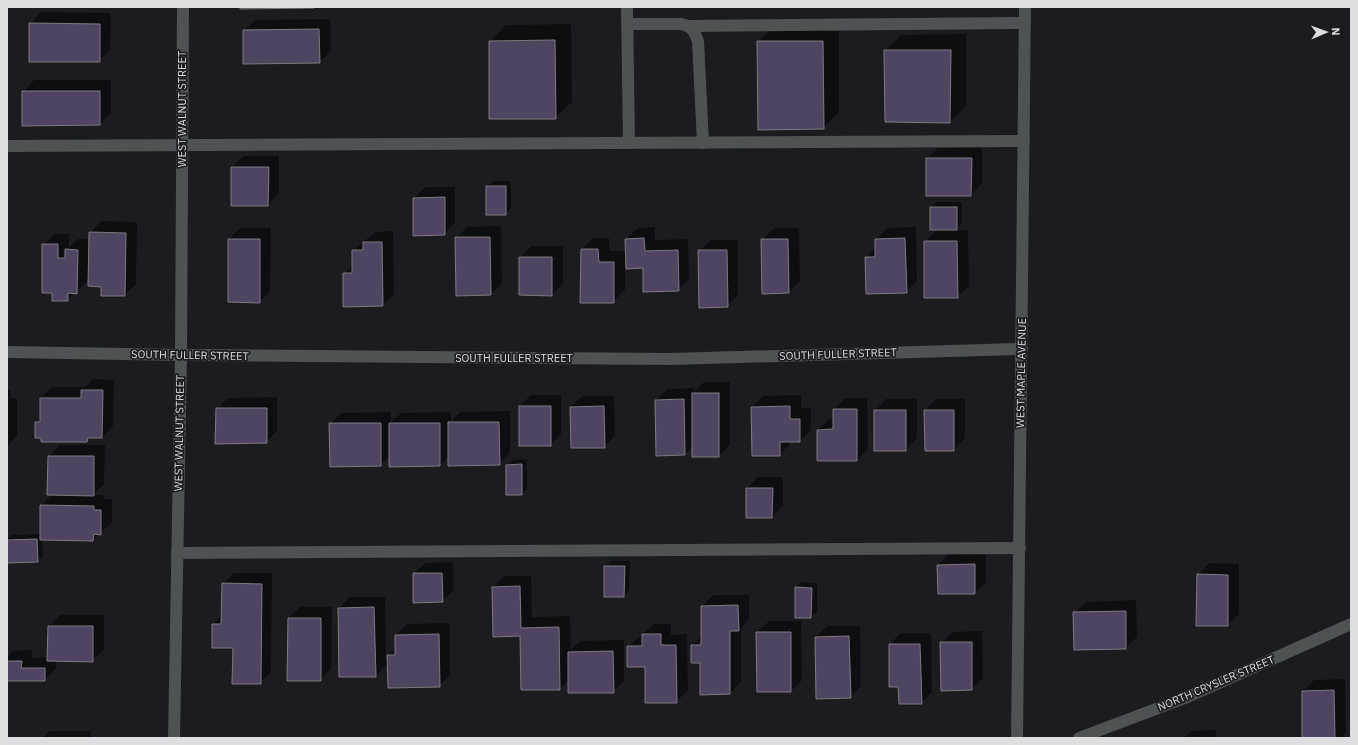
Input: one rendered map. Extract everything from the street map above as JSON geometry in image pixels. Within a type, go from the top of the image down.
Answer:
[{"type":"street","name":"WEST WALNUT STREET","points":[[174,738],[181,355],[183,7]]},
{"type":"street","points":[[627,7],[629,143]]},
{"type":"street","name":"WEST MAPLE AVENUE","points":[[1017,738],[1025,7]]},
{"type":"street","points":[[627,24],[689,26],[1025,23]]},
{"type":"street","points":[[689,26],[695,31],[698,41],[703,143]]},
{"type":"street","points":[[7,146],[1024,141]]},
{"type":"street","name":"SOUTH FULLER STREET","points":[[7,352],[670,359],[1022,349]]},
{"type":"street","points":[[177,552],[1020,548]]},
{"type":"street","name":"NORTH CRYSLER STREET","points":[[1079,738],[1185,698],[1351,624]]},
{"type":"building","points":[[240,7],[314,7],[314,8],[240,9]]},
{"type":"building","points":[[29,23],[100,24],[100,62],[29,62]]},
{"type":"building","points":[[319,29],[320,63],[243,64],[243,30]]},
{"type":"building","points":[[555,40],[556,119],[489,119],[489,41]]},
{"type":"building","points":[[757,41],[823,41],[824,129],[758,130]]},
{"type":"building","points":[[884,50],[951,50],[950,123],[885,122]]},
{"type":"building","points":[[22,91],[100,91],[100,125],[22,126]]},
{"type":"building","points":[[926,158],[972,158],[971,196],[926,196]]},
{"type":"building","points":[[231,167],[269,167],[268,206],[231,206]]},
{"type":"building","points":[[486,186],[506,186],[506,215],[486,215]]},
{"type":"building","points":[[445,197],[445,235],[413,236],[413,198]]},
{"type":"building","points":[[930,207],[957,207],[957,230],[930,230]]},
{"type":"building","points":[[89,232],[126,233],[125,296],[101,296],[101,287],[88,286]]},
{"type":"building","points":[[455,237],[490,237],[491,295],[456,296]]},
{"type":"building","points":[[644,238],[645,251],[678,250],[679,291],[643,292],[643,268],[626,269],[625,239]]},
{"type":"building","points":[[905,238],[907,293],[866,294],[865,257],[875,257],[875,239]]},
{"type":"building","points":[[228,239],[260,239],[260,303],[228,302]]},
{"type":"building","points":[[761,239],[788,239],[789,293],[762,294]]},
{"type":"building","points":[[924,241],[957,241],[958,298],[924,298]]},
{"type":"building","points":[[363,242],[382,242],[383,306],[343,307],[343,273],[352,273],[352,250],[363,250]]},
{"type":"building","points":[[42,244],[58,244],[58,258],[65,258],[65,249],[78,250],[77,294],[68,293],[68,301],[52,301],[52,293],[42,293]]},
{"type":"building","points":[[581,249],[598,249],[599,262],[614,262],[614,303],[580,303]]},
{"type":"building","points":[[698,250],[727,250],[728,307],[699,308]]},
{"type":"building","points":[[519,257],[552,257],[552,296],[519,295]]},
{"type":"building","points":[[81,390],[103,390],[102,438],[88,438],[87,442],[41,442],[41,438],[35,438],[35,422],[40,422],[40,398],[81,398]]},
{"type":"building","points":[[692,393],[719,393],[719,457],[692,457]]},
{"type":"building","points":[[684,399],[685,455],[656,456],[655,400]]},
{"type":"building","points":[[519,406],[551,406],[551,446],[519,446]]},
{"type":"building","points":[[604,406],[605,448],[571,448],[570,407]]},
{"type":"building","points":[[790,406],[790,419],[800,419],[800,442],[780,442],[780,456],[752,456],[751,407]]},
{"type":"building","points":[[216,408],[267,408],[267,443],[215,444]]},
{"type":"building","points":[[833,409],[857,409],[857,461],[817,461],[817,430],[833,429]]},
{"type":"building","points":[[874,410],[906,410],[906,451],[874,451]]},
{"type":"building","points":[[924,410],[954,410],[954,451],[925,451]]},
{"type":"building","points":[[448,422],[499,422],[500,465],[448,466]]},
{"type":"building","points":[[329,423],[381,423],[381,466],[330,467]]},
{"type":"building","points":[[389,423],[440,423],[440,466],[389,467]]},
{"type":"building","points":[[48,456],[94,456],[94,496],[47,495]]},
{"type":"building","points":[[522,464],[522,495],[506,495],[506,465]]},
{"type":"building","points":[[746,488],[773,488],[772,518],[746,518]]},
{"type":"building","points":[[40,505],[94,506],[94,510],[101,510],[101,535],[94,534],[93,541],[40,540]]},
{"type":"building","points":[[37,539],[38,562],[7,563],[7,540]]},
{"type":"building","points":[[975,564],[975,594],[938,594],[937,565]]},
{"type":"building","points":[[604,566],[625,566],[624,597],[604,597]]},
{"type":"building","points":[[413,573],[442,573],[443,602],[413,603]]},
{"type":"building","points":[[1197,574],[1228,575],[1228,626],[1196,626]]},
{"type":"building","points":[[222,583],[262,584],[261,684],[232,684],[233,648],[212,648],[212,624],[221,624]]},
{"type":"building","points":[[520,586],[521,628],[559,627],[560,690],[521,690],[520,636],[493,637],[492,587]]},
{"type":"building","points":[[795,587],[812,588],[811,618],[795,618]]},
{"type":"building","points":[[738,605],[739,631],[730,631],[730,694],[700,695],[700,663],[691,663],[691,645],[701,645],[701,606]]},
{"type":"building","points":[[374,607],[376,677],[339,677],[338,608]]},
{"type":"building","points":[[1126,611],[1126,649],[1074,650],[1073,612]]},
{"type":"building","points":[[288,618],[321,618],[321,681],[287,681]]},
{"type":"building","points":[[48,626],[93,626],[93,662],[47,661]]},
{"type":"building","points":[[756,632],[791,632],[791,692],[757,692]]},
{"type":"building","points":[[439,634],[440,687],[388,688],[387,655],[395,655],[395,635]]},
{"type":"building","points":[[642,634],[661,634],[661,645],[676,645],[677,703],[645,703],[645,667],[627,667],[627,646],[642,646]]},
{"type":"building","points":[[849,636],[851,698],[816,699],[815,637]]},
{"type":"building","points":[[940,642],[972,642],[972,690],[941,691]]},
{"type":"building","points":[[889,644],[920,644],[922,704],[899,704],[898,687],[889,687]]},
{"type":"building","points":[[613,651],[614,693],[568,693],[568,652]]},
{"type":"building","points":[[7,661],[22,661],[21,668],[45,668],[45,681],[7,681]]},
{"type":"building","points":[[1334,690],[1335,738],[1302,738],[1302,691]]}]
